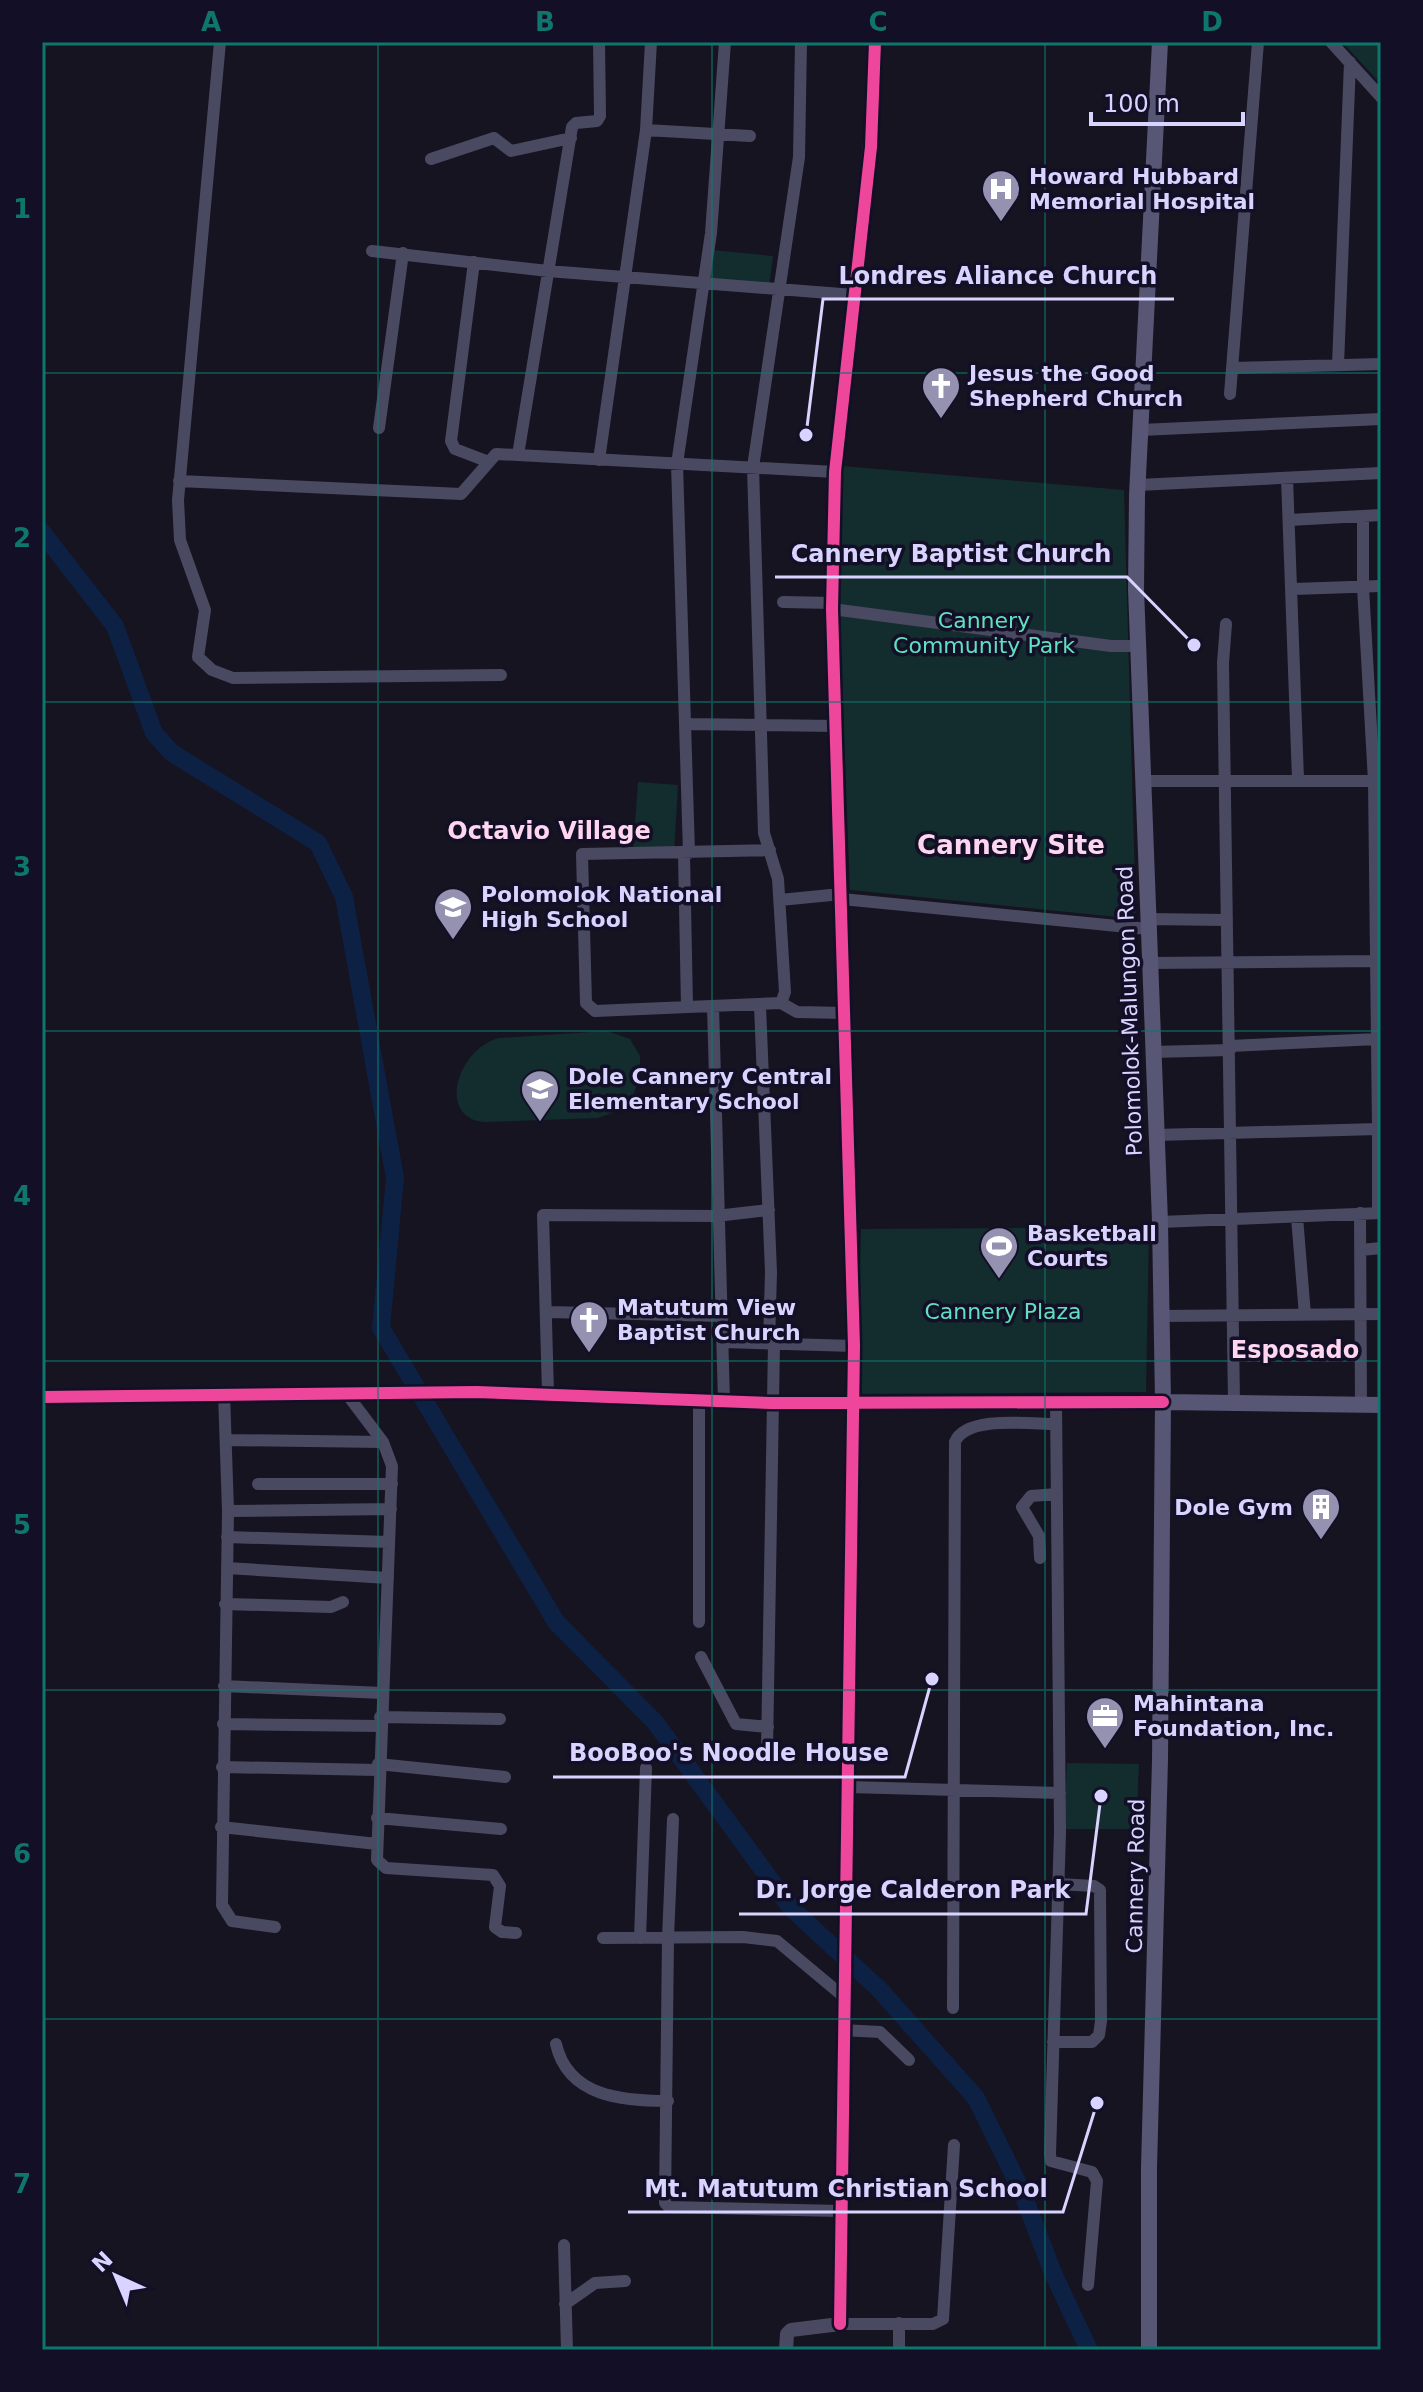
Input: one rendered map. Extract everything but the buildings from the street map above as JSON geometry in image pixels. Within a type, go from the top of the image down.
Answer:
[{"type":"main road","name":"Polomolok-Malungon Road","points":[[1160,42],[1138,485],[1137,646],[1160,1222],[1163,1402]]},
{"type":"main road","points":[[1163,1402],[1381,1405]]},
{"type":"main road","name":"Cannery Road","points":[[1149,2350],[1149,2168],[1160,1775],[1163,1402]]},
{"type":"street","points":[[220,42],[179,481],[180,540],[205,610],[198,657],[212,670],[233,678],[285,680],[501,675]]},
{"type":"street","points":[[518,455],[571,138],[575,124],[599,118],[599,42]]},
{"type":"street","points":[[599,460],[646,130],[651,42]]},
{"type":"street","points":[[687,1007],[686,724],[677,464],[705,283],[721,134],[725,42]]},
{"type":"street","points":[[781,1003],[785,992],[780,900],[764,833],[753,467],[777,288],[799,157],[801,42]]},
{"type":"street","points":[[840,2324],[854,1346],[832,606],[835,472],[871,147],[875,42]]},
{"type":"street","points":[[1230,394],[1258,42]]},
{"type":"street","points":[[1331,42],[1381,97]]},
{"type":"street","points":[[1338,365],[1350,62]]},
{"type":"street","points":[[646,130],[750,136]]},
{"type":"street","points":[[431,159],[494,138],[511,151],[571,138]]},
{"type":"street","points":[[372,251],[548,271],[854,295]]},
{"type":"street","points":[[379,428],[403,253]]},
{"type":"street","points":[[474,262],[451,441],[457,450],[489,462]]},
{"type":"street","points":[[1232,368],[1381,364]]},
{"type":"street","points":[[1141,430],[1381,419]]},
{"type":"street","points":[[179,481],[461,494],[499,453],[835,472]]},
{"type":"street","points":[[1138,485],[1381,473]]},
{"type":"street","points":[[1287,478],[1298,779]]},
{"type":"street","points":[[1289,520],[1381,515]]},
{"type":"street","points":[[1160,1222],[1379,1213],[1375,961],[1378,781],[1363,587],[1363,516]]},
{"type":"street","points":[[1293,589],[1381,586]]},
{"type":"street","points":[[783,602],[832,606],[1111,646],[1137,646]]},
{"type":"street","points":[[1226,624],[1223,663],[1234,1402]]},
{"type":"street","points":[[686,724],[836,726]]},
{"type":"street","points":[[1142,781],[1378,781]]},
{"type":"street","points":[[770,850],[582,854],[587,1005],[595,1011],[781,1003],[797,1012],[845,1013]]},
{"type":"street","points":[[780,900],[842,896],[1148,924],[1227,920]]},
{"type":"street","points":[[1149,963],[1375,961]]},
{"type":"street","points":[[713,1006],[716,1216],[723,1316],[724,1402]]},
{"type":"street","points":[[760,1006],[769,1210],[774,1531],[767,1749]]},
{"type":"street","points":[[1153,1052],[1377,1039]]},
{"type":"street","points":[[1156,1135],[1378,1129]]},
{"type":"street","points":[[548,1393],[543,1215],[716,1216],[769,1210]]},
{"type":"street","points":[[1360,1213],[1361,1405]]},
{"type":"street","points":[[1297,1217],[1305,1315]]},
{"type":"street","points":[[1361,1250],[1381,1248]]},
{"type":"street","points":[[547,1312],[723,1316]]},
{"type":"street","points":[[1162,1316],[1381,1314]]},
{"type":"street","points":[[724,1342],[854,1346]]},
{"type":"street","points":[[42,1397],[224,1393],[548,1393],[699,1402],[1163,1402]]},
{"type":"street","points":[[224,1393],[228,1511],[221,1888],[225,1914],[242,1923],[275,1927]]},
{"type":"street","points":[[346,1393],[383,1442],[389,1454],[392,1484],[378,1767],[377,1860],[386,1868],[485,1873],[497,1877],[500,1886],[495,1927],[502,1932],[516,1933]]},
{"type":"street","points":[[699,1402],[699,1622]]},
{"type":"street","points":[[1056,1403],[1060,1793],[1050,2158],[1092,2172],[1097,2181],[1088,2285]]},
{"type":"street","points":[[953,2008],[955,1442],[963,1431],[984,1424],[1056,1424]]},
{"type":"street","points":[[226,1440],[383,1442]]},
{"type":"street","points":[[258,1484],[392,1484]]},
{"type":"street","points":[[1040,1558],[1039,1536],[1022,1507],[1031,1496],[1057,1494]]},
{"type":"street","points":[[228,1511],[391,1509]]},
{"type":"street","points":[[227,1537],[389,1542]]},
{"type":"street","points":[[227,1568],[388,1578]]},
{"type":"street","points":[[225,1604],[331,1607],[343,1602]]},
{"type":"street","points":[[701,1657],[736,1724],[768,1727]]},
{"type":"street","points":[[224,1686],[382,1693]]},
{"type":"street","points":[[223,1724],[500,1719]]},
{"type":"street","points":[[222,1767],[378,1767],[505,1777]]},
{"type":"street","points":[[640,1938],[646,1768]]},
{"type":"street","points":[[849,1787],[1060,1793]]},
{"type":"street","points":[[377,1818],[501,1829]]},
{"type":"street","points":[[673,1819],[668,1938],[667,2206],[841,2211]]},
{"type":"street","points":[[221,1827],[377,1844]]},
{"type":"street","points":[[1053,2042],[1092,2042],[1099,2035],[1101,2021],[1100,1890],[1094,1886],[1058,1884]]},
{"type":"street","points":[[603,1938],[743,1937],[777,1941],[844,1997]]},
{"type":"street","points":[[842,2030],[880,2032],[909,2060]]},
{"type":"street","points":[[556,2044],[563,2064],[595,2092],[627,2101],[668,2101]]},
{"type":"street","points":[[786,2350],[787,2334],[791,2330],[840,2324],[933,2324],[946,2313],[954,2145]]},
{"type":"street","points":[[564,2245],[567,2350]]},
{"type":"street","points":[[565,2304],[595,2283],[625,2281]]},
{"type":"street","points":[[899,2323],[899,2350]]},
{"type":"green space","points":[[1342,42],[1381,42],[1381,84]]},
{"type":"green space","points":[[712,250],[773,256],[769,287],[708,279]]},
{"type":"green space","name":"Cannery Community Park","points":[[842,466],[1124,490],[1136,919],[850,890],[839,604]]},
{"type":"green space","points":[[638,782],[678,785],[674,853],[633,852]]},
{"type":"green space","points":[[607,1031],[630,1039],[640,1056],[640,1075],[632,1099],[620,1110],[598,1118],[486,1122],[471,1118],[461,1110],[457,1098],[463,1069],[484,1045],[499,1038]]},
{"type":"green space","name":"Cannery Plaza","points":[[1149,1227],[1146,1392],[857,1394],[861,1229]]},
{"type":"green space","points":[[1067,1763],[1139,1764],[1136,1829],[1064,1829]]},
{"type":"waterway","points":[[42,532],[115,626],[154,733],[172,753],[318,843],[344,897],[395,1178],[381,1328],[556,1622],[655,1722],[791,1908],[879,1989],[976,2098],[1022,2192],[1053,2273],[1089,2350]]},
{"type":"cycle path","points":[[840,2324],[854,1346],[832,609],[835,472],[871,147],[875,42]]},
{"type":"cycle path","points":[[42,1397],[477,1392],[771,1403],[1163,1402]]},
{"type":"place","name":"Howard Hubbard Memorial Hospital","points":[[1001,223]]},
{"type":"place","name":"Jesus the Good Shepherd Church","points":[[941,420]]},
{"type":"place","name":"Londres Aliance Church","points":[[806,435]]},
{"type":"place","name":"Cannery Baptist Church","points":[[1194,645]]},
{"type":"place","name":"Polomolok National High School","points":[[453,941]]},
{"type":"place","name":"Dole Cannery Central Elementary School","points":[[540,1123]]},
{"type":"place","name":"Basketball Courts","points":[[999,1280]]},
{"type":"place","name":"Matutum View Baptist Church","points":[[589,1354]]},
{"type":"place","name":"Dole Gym","points":[[1321,1541]]},
{"type":"place","name":"BooBoo's Noodle House","points":[[932,1679]]},
{"type":"place","name":"Mahintana Foundation, Inc.","points":[[1105,1750]]},
{"type":"place","name":"Dr. Jorge Calderon Park","points":[[1101,1796]]},
{"type":"place","name":"Mt. Matutum Christian School","points":[[1097,2103]]},
{"type":"district","name":"Octavio Village","points":[[549,831]]},
{"type":"district","name":"Cannery Site","points":[[1011,845]]},
{"type":"district","name":"Esposado","points":[[1295,1350]]}]
